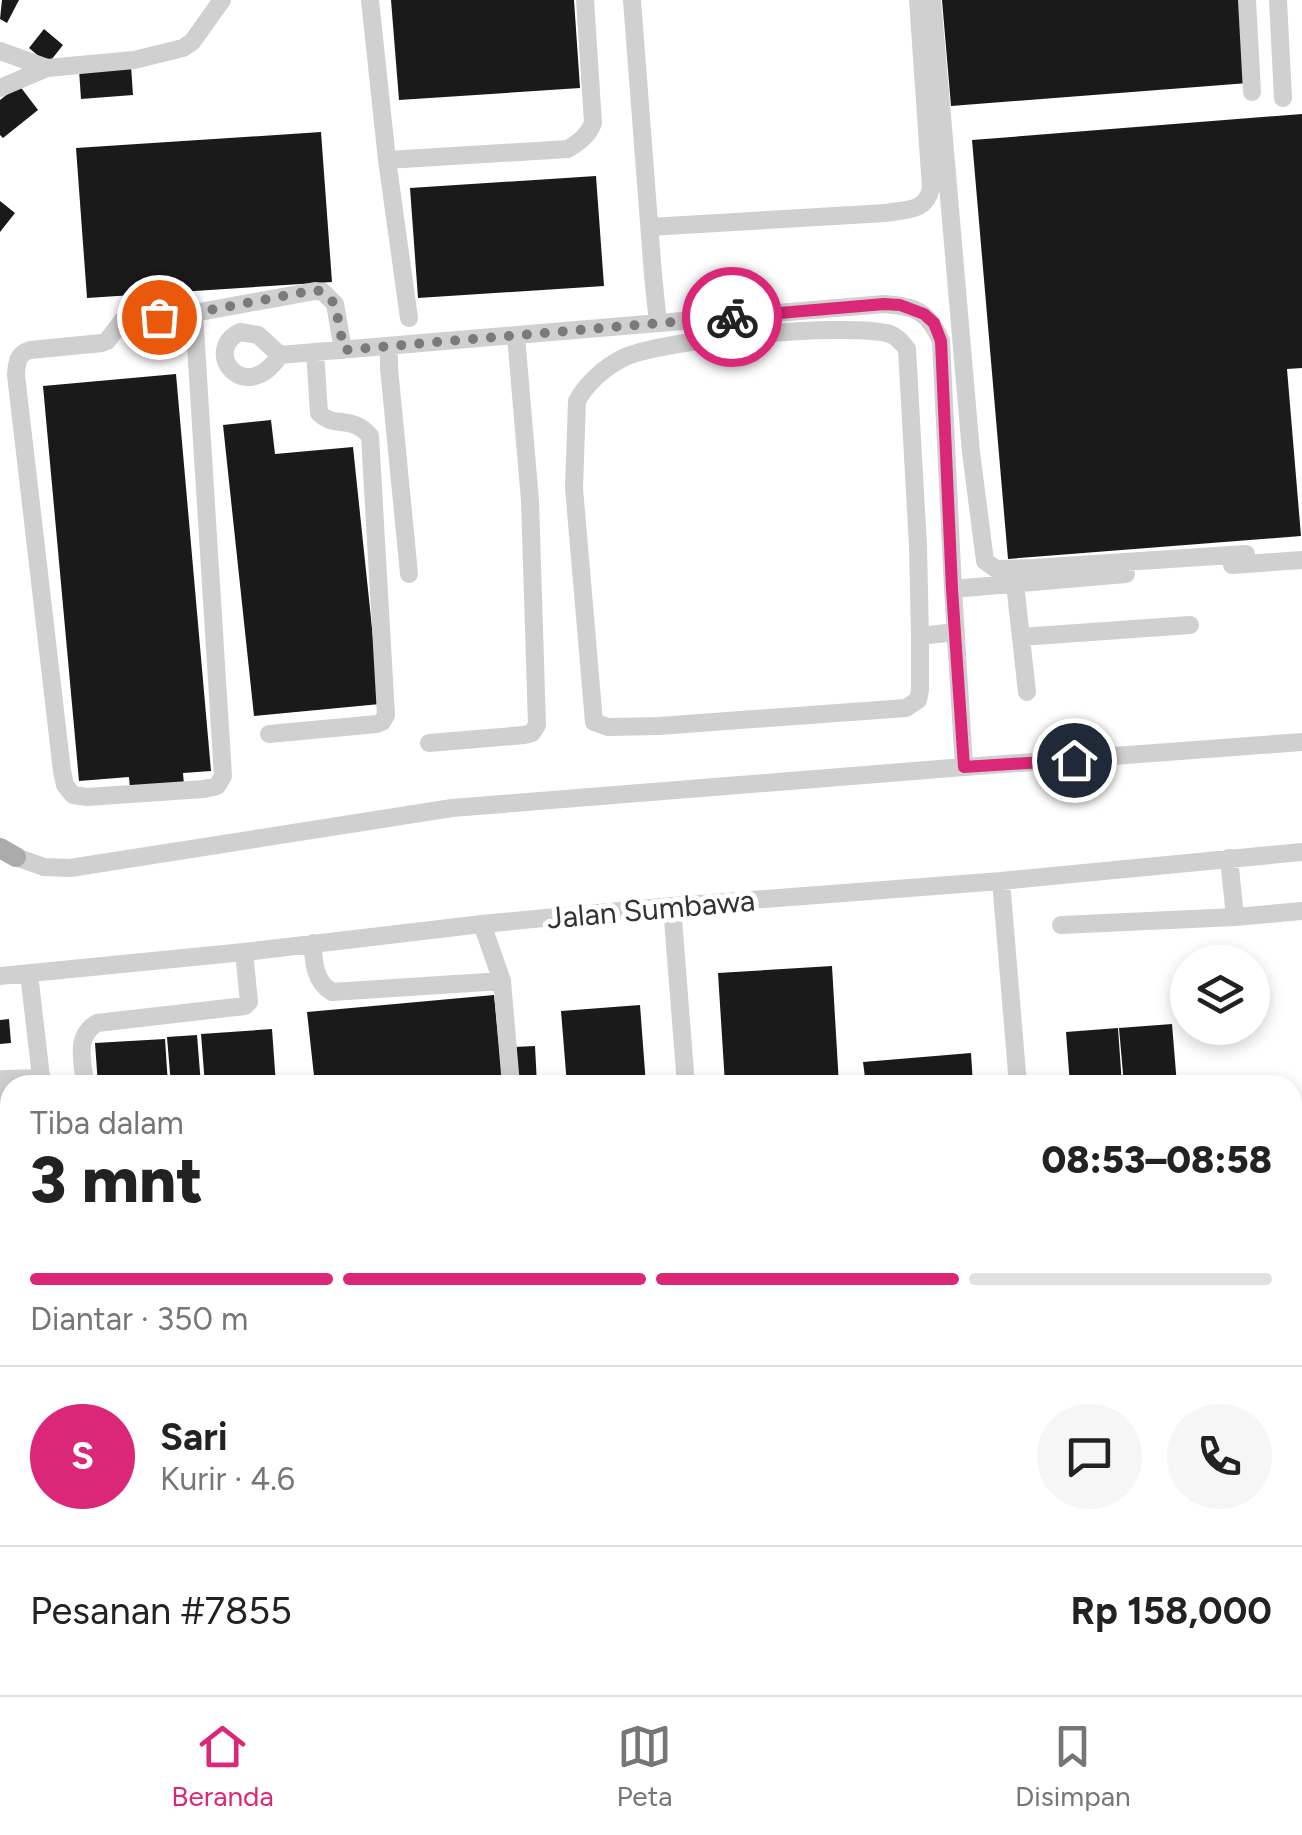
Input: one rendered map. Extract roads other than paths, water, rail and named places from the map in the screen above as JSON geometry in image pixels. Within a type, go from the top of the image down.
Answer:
[{"type":"street","points":[[0,88],[47,68],[134,60],[183,48],[192,42],[222,0]]},
{"type":"street","points":[[370,0],[409,318]]},
{"type":"street","points":[[387,160],[568,149],[583,139],[594,123],[586,0]]},
{"type":"street","points":[[632,0],[658,323]]},
{"type":"street","points":[[650,227],[886,212],[924,204],[931,188],[918,0]]},
{"type":"street","points":[[932,0],[971,452],[985,561],[996,568],[1034,568],[1246,554]]},
{"type":"street","points":[[1247,0],[1252,92]]},
{"type":"street","points":[[1278,0],[1283,98]]},
{"type":"street","points":[[0,50],[47,68]]},
{"type":"street","points":[[194,313],[223,776],[217,786],[204,789],[88,797],[73,794],[65,786],[62,770],[16,376],[18,359],[30,350],[102,343],[123,320],[194,313],[315,290],[335,304],[344,350]]},
{"type":"street","points":[[280,355],[884,304],[924,314],[934,323],[941,341],[964,767]]},
{"type":"street","points":[[854,330],[892,334],[907,350],[920,636],[920,690],[918,700],[906,708],[659,726],[608,727],[594,722],[574,488],[577,401],[581,393],[623,358],[676,344],[800,332],[854,330]]},
{"type":"street","points":[[429,743],[524,735],[537,725],[530,501],[516,336]]},
{"type":"street","points":[[389,346],[409,574]]},
{"type":"street","points":[[270,734],[377,724],[386,715],[370,436],[363,427],[350,422],[322,418],[315,352]]},
{"type":"street","points":[[952,589],[1302,560]]},
{"type":"street","points":[[1016,584],[1027,692]]},
{"type":"street","points":[[1021,638],[1190,625]]},
{"type":"street","points":[[920,636],[956,632]]},
{"type":"street","points":[[8,852],[44,868],[70,868],[452,808],[1302,742]]},
{"type":"street","name":"Jalan Sumbawa","points":[[0,976],[246,965],[313,948],[482,924],[1230,864],[1302,852]]},
{"type":"street","points":[[1230,864],[1235,917]]},
{"type":"street","points":[[1001,881],[1017,1075]]},
{"type":"street","points":[[672,906],[685,1075]]},
{"type":"street","points":[[1062,926],[1302,911]]},
{"type":"street","points":[[482,924],[502,981],[510,1075]]},
{"type":"street","points":[[313,948],[317,975],[322,986],[332,992],[502,981]]},
{"type":"street","points":[[84,1075],[82,1040],[85,1032],[97,1023],[245,1006],[249,1002],[246,965]]},
{"type":"street","points":[[29,974],[41,1075]]}]
